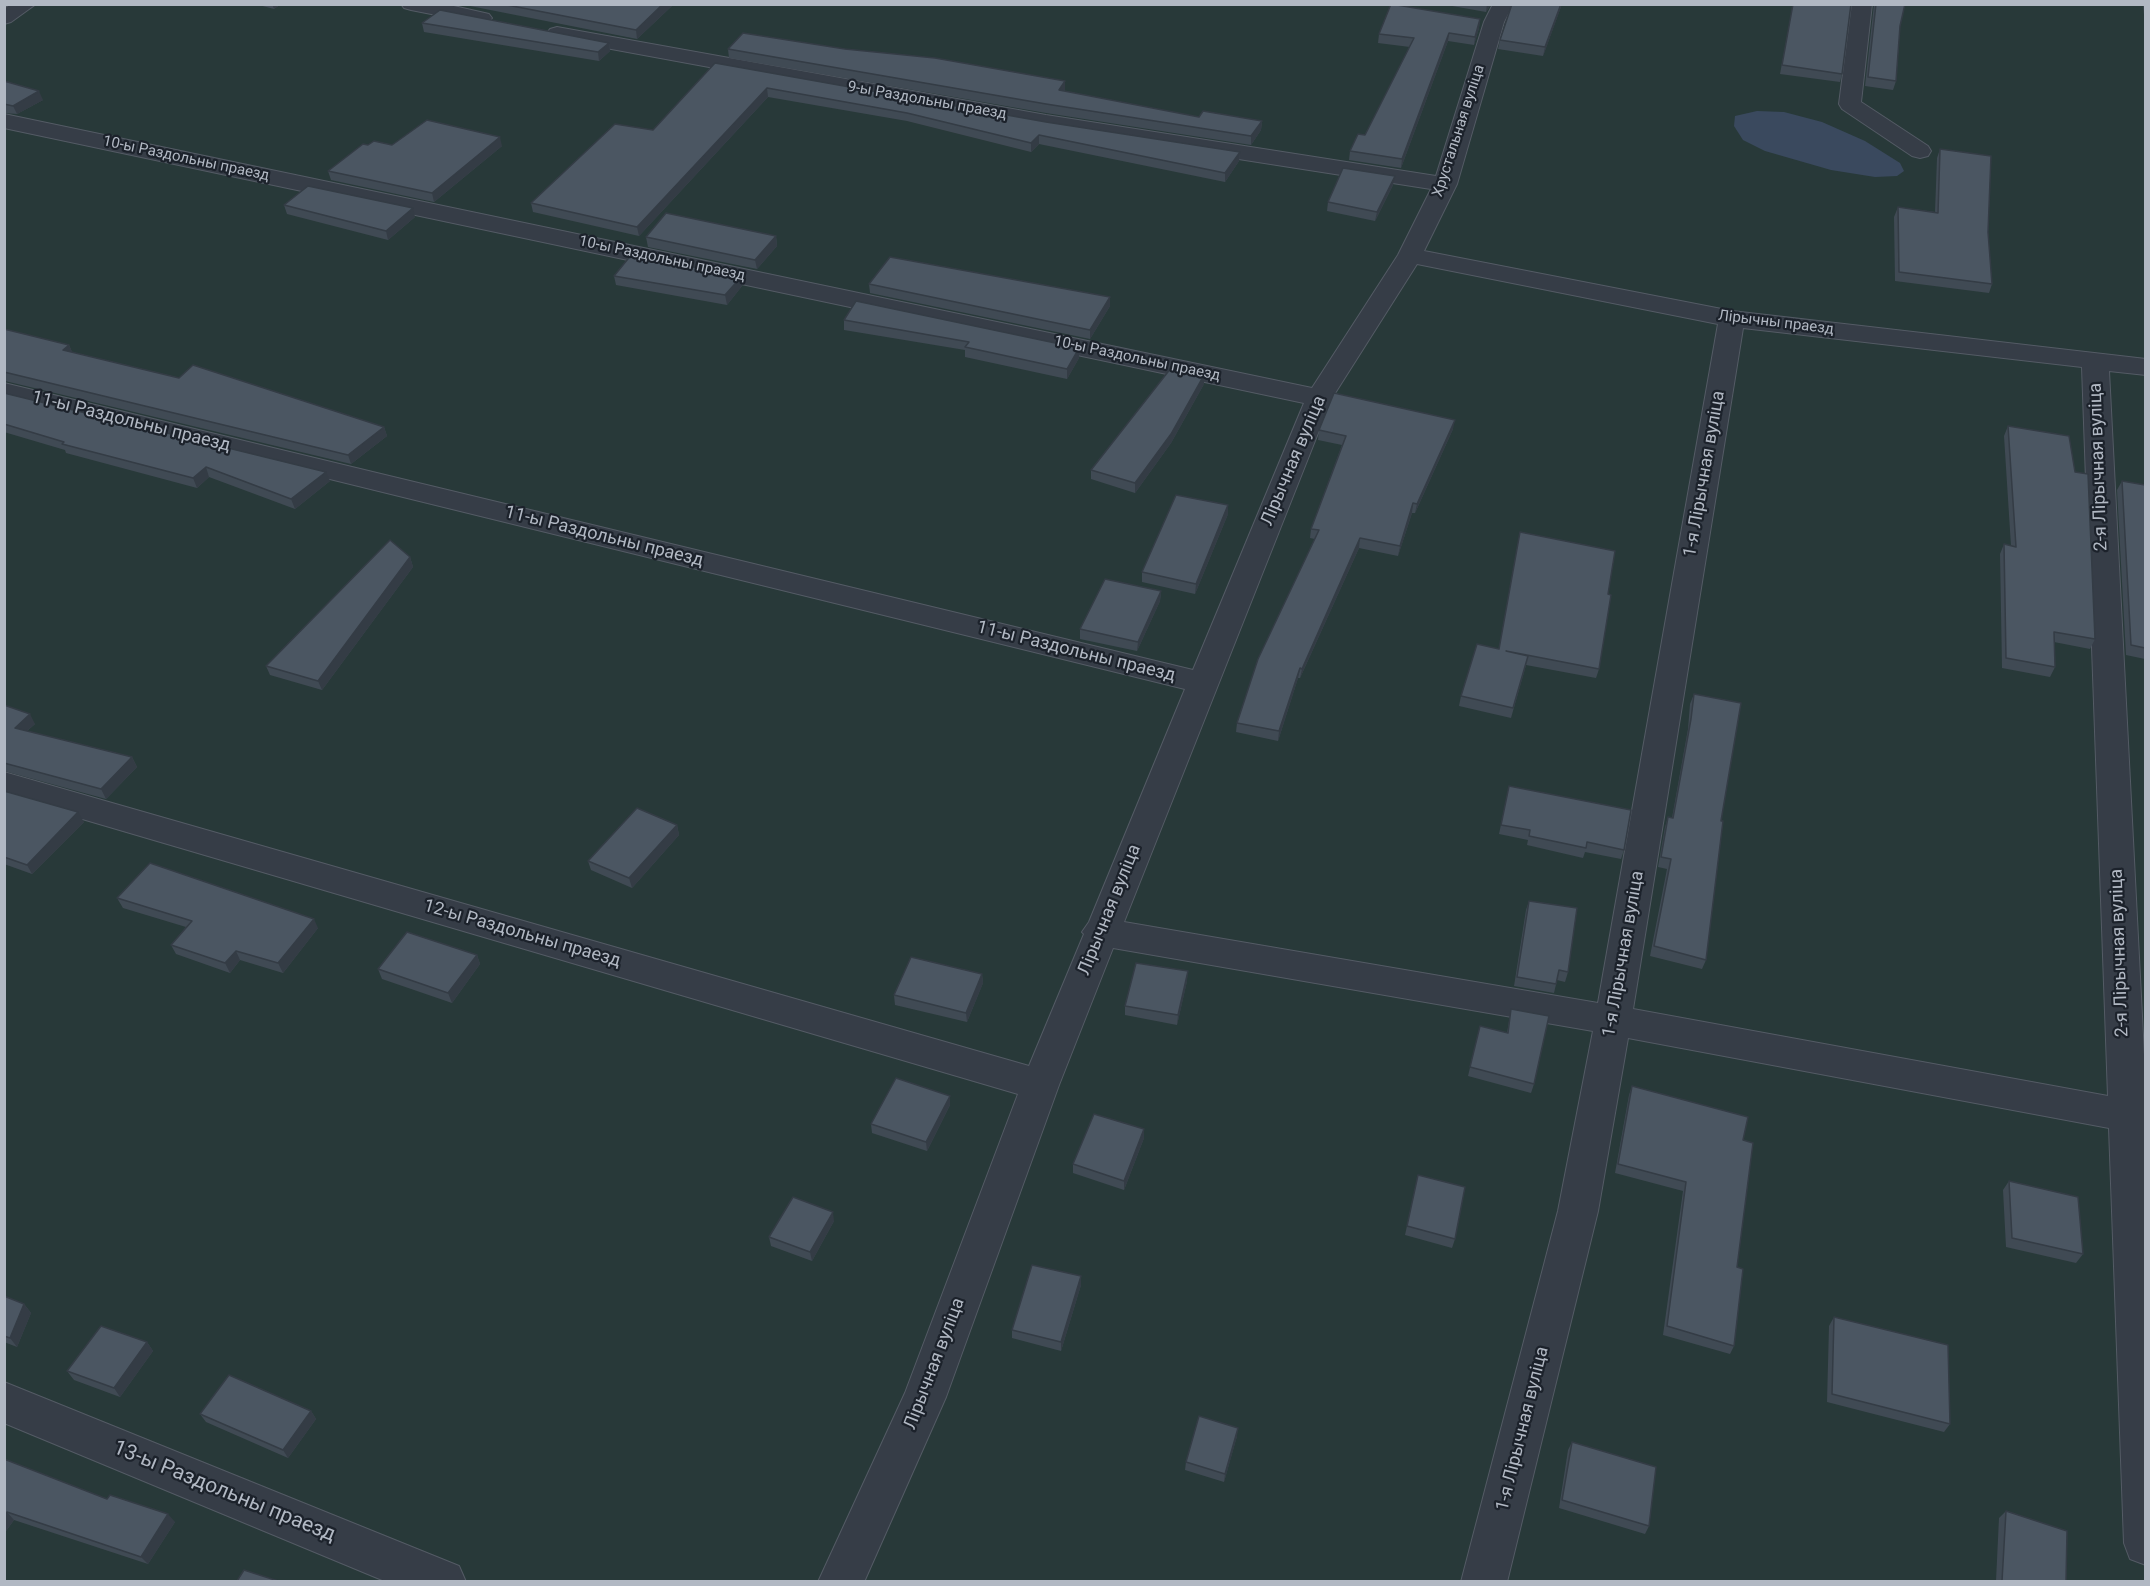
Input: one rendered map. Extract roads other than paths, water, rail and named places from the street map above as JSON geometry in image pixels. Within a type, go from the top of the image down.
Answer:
[{"type":"street","points":[[4,18],[26,4]]},
{"type":"street","points":[[411,4],[502,22]]},
{"type":"street","points":[[1862,4],[1850,104],[1920,151]]},
{"type":"street","name":"Хрустальная вуліца","points":[[1410,255],[1445,184],[1490,15]]},
{"type":"street","name":"9-ы Раздольны праезд","points":[[536,29],[1046,122],[1445,184]]},
{"type":"street","name":"10-ы Раздольны праезд","points":[[4,121],[1319,398]]},
{"type":"street","name":"Лірычная вуліца","points":[[841,1581],[925,1397],[1040,1085],[1100,932],[1319,398],[1410,255]]},
{"type":"street","name":"Лірычны праезд","points":[[1410,255],[1732,319],[2145,367]]},
{"type":"street","name":"1-я Лірычная вуліца","points":[[1484,1581],[1578,1211],[1613,1020],[1732,319]]},
{"type":"street","name":"2-я Лірычная вуліца","points":[[2095,362],[2136,1117],[2145,1544]]},
{"type":"street","name":"11-ы Раздольны праезд","points":[[4,391],[1203,683]]},
{"type":"street","name":"12-ы Раздольны праезд","points":[[4,784],[1040,1085]]},
{"type":"street","points":[[1100,932],[1613,1020],[2136,1117]]},
{"type":"street","name":"13-ы Раздольны праезд","points":[[4,1402],[443,1581]]},
{"type":"water","points":[[1757,111],[1784,112],[1822,122],[1865,141],[1900,163],[1904,171],[1897,176],[1875,177],[1831,170],[1765,151],[1743,140],[1734,126],[1735,116]]}]
